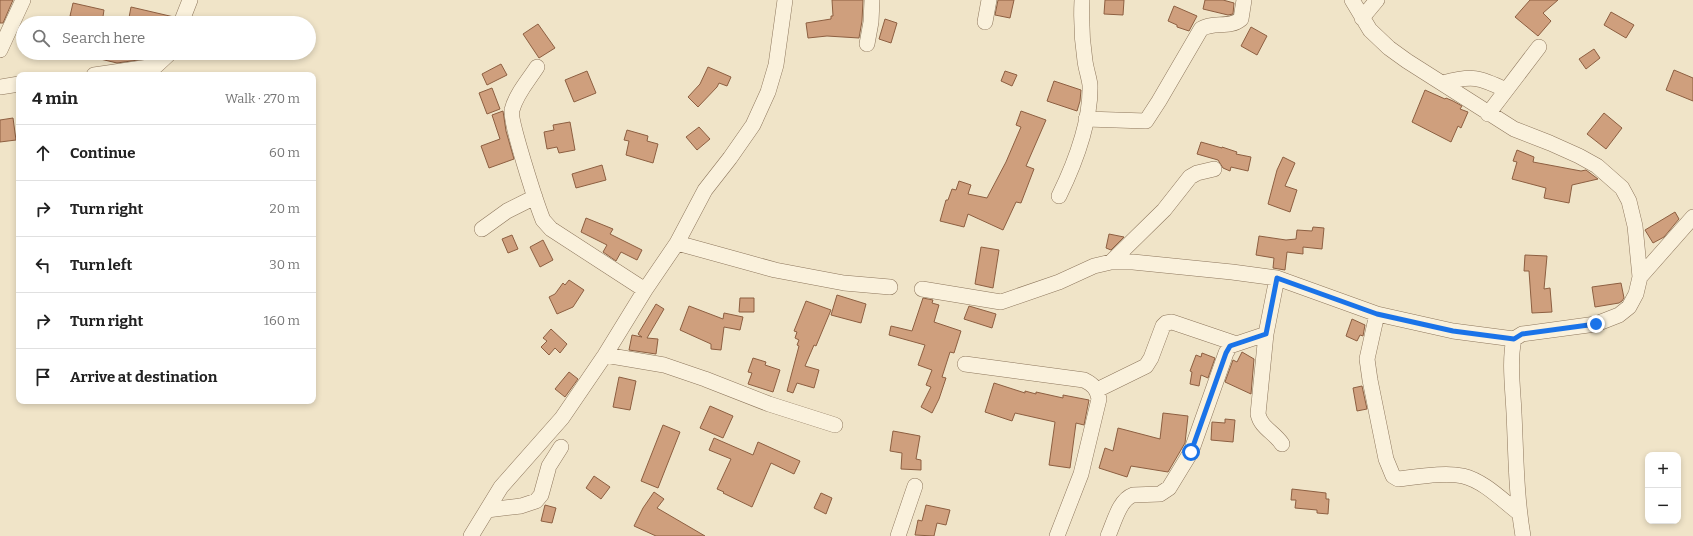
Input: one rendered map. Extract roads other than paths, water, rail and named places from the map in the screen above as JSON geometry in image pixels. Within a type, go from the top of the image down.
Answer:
[{"type":"street","points":[[16,16],[24,0]]},
{"type":"street","points":[[184,16],[190,0]]},
{"type":"street","points":[[471,536],[501,487],[562,418],[605,355],[645,290],[677,243],[705,190],[753,125],[768,92],[776,66],[786,0]]},
{"type":"street","points":[[867,44],[871,22],[872,0]]},
{"type":"street","points":[[985,22],[988,0]]},
{"type":"street","points":[[1060,196],[1076,159],[1086,119],[1090,84],[1085,62],[1081,12],[1082,0]]},
{"type":"street","points":[[1086,119],[1146,121],[1201,29],[1208,25],[1229,25],[1241,19],[1244,0]]},
{"type":"street","points":[[922,289],[1000,302],[1059,282],[1094,266],[1111,262],[1133,262],[1277,278],[1377,314],[1453,331],[1514,339],[1522,334],[1596,324],[1618,315],[1629,307],[1636,294],[1640,277],[1634,226],[1629,201],[1622,188],[1597,166],[1580,156],[1514,129],[1488,114],[1443,83],[1407,61],[1389,48],[1370,30],[1352,0]]},
{"type":"street","points":[[1362,18],[1377,0]]},
{"type":"street","points":[[0,50],[16,17]]},
{"type":"street","points":[[1488,114],[1539,47]]},
{"type":"street","points":[[115,72],[156,66],[162,60]]},
{"type":"street","points":[[537,68],[517,96],[511,112],[543,220],[551,229],[645,290]]},
{"type":"street","points":[[1443,83],[1460,78],[1479,78],[1506,90]]},
{"type":"street","points":[[0,87],[16,84]]},
{"type":"street","points":[[1111,262],[1164,210],[1190,177],[1197,173],[1214,169]]},
{"type":"street","points":[[482,229],[507,211],[535,197]]},
{"type":"street","points":[[1640,277],[1693,217]]},
{"type":"street","points":[[677,243],[775,270],[844,284],[890,287]]},
{"type":"street","points":[[1277,278],[1266,334],[1258,414],[1261,424],[1277,437],[1282,444]]},
{"type":"street","points":[[1377,314],[1367,360],[1386,459],[1393,476],[1398,479],[1447,475],[1462,476],[1475,480],[1519,513]]},
{"type":"street","points":[[1097,390],[1146,366],[1151,358],[1163,326],[1166,323],[1172,322],[1234,343]]},
{"type":"street","points":[[1108,536],[1124,502],[1129,496],[1160,494],[1169,488],[1191,452],[1226,353],[1230,346],[1234,343],[1266,334]]},
{"type":"street","points":[[1514,339],[1512,346],[1513,388],[1519,513],[1523,536]]},
{"type":"street","points":[[605,355],[664,366],[705,379],[769,404],[835,426]]},
{"type":"street","points":[[965,364],[1084,380],[1092,384],[1097,390],[1099,399],[1081,474],[1057,536]]},
{"type":"street","points":[[487,510],[521,506],[536,500],[541,495],[549,466],[561,447]]},
{"type":"street","points":[[898,536],[915,486]]}]
